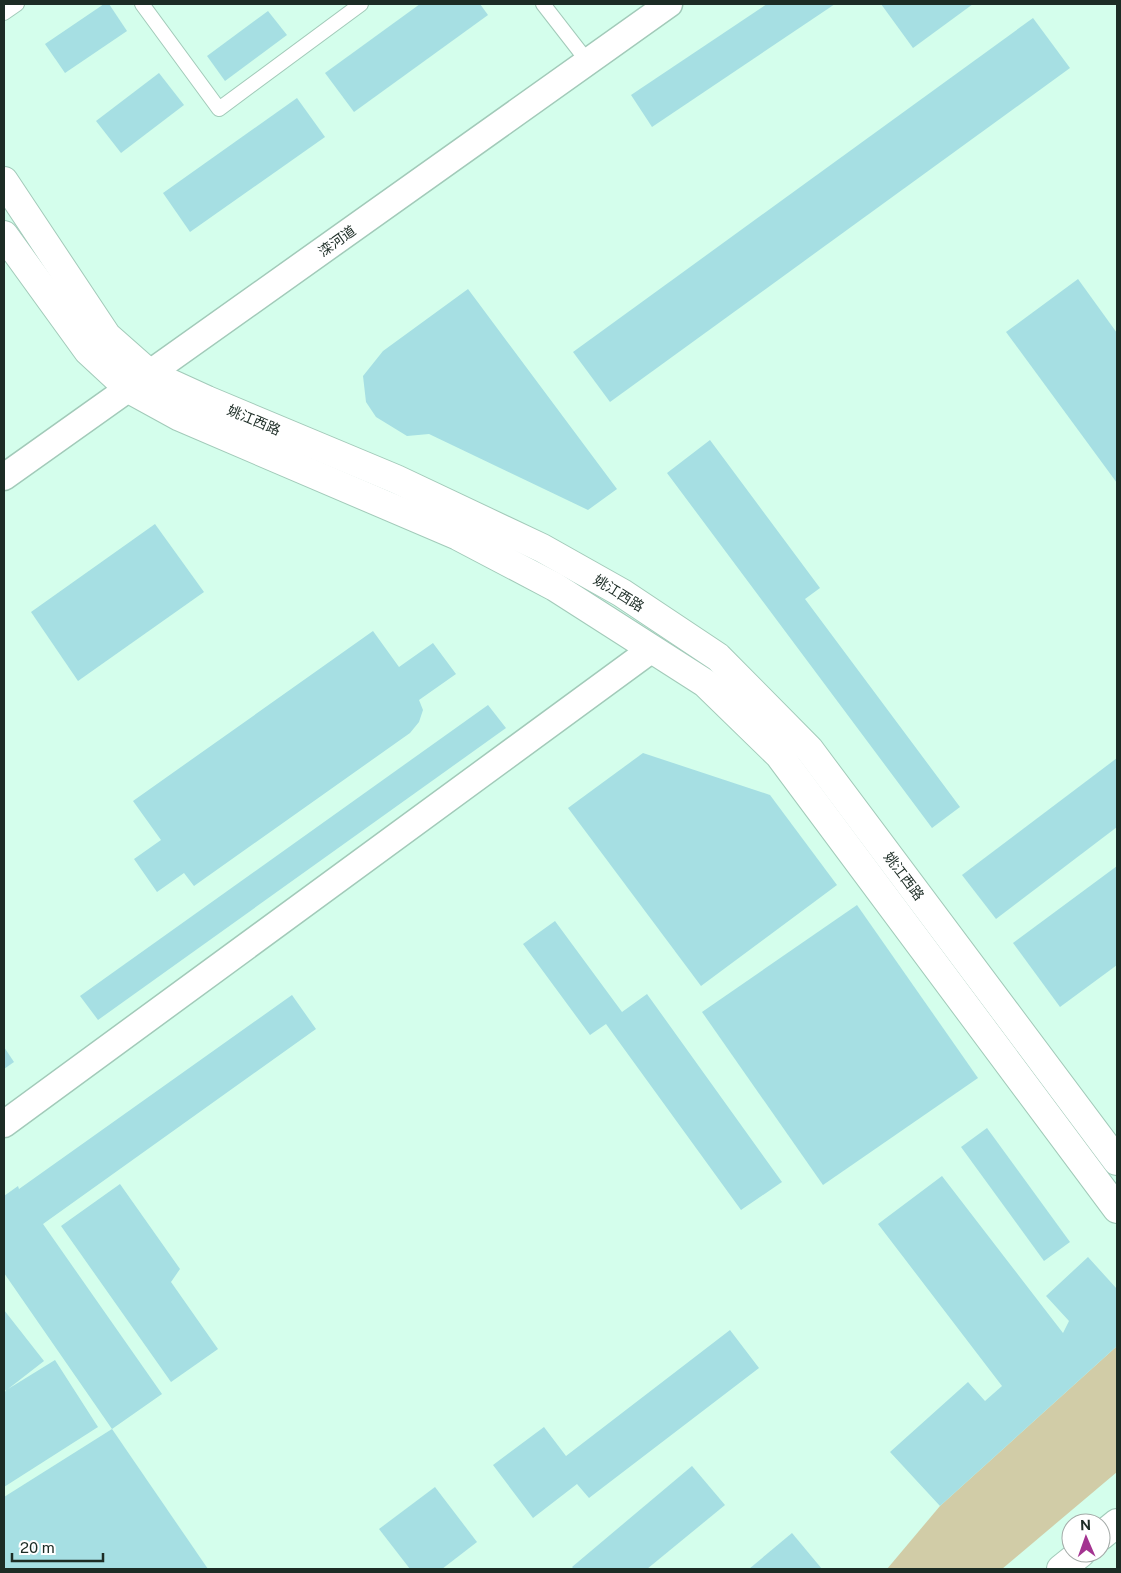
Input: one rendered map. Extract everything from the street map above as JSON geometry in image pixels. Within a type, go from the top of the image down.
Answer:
[{"type":"street","name":"滦河道","points":[[4,478],[669,4]]},
{"type":"street","name":"姚江西路","points":[[4,181],[139,381],[206,400],[396,479],[542,548],[622,593],[718,657],[810,749],[1117,1161]]},
{"type":"street","name":"姚江西路","points":[[4,235],[88,351],[139,381],[180,417],[458,536],[555,587],[706,683],[779,755],[1117,1208]]},
{"type":"street","points":[[4,1124],[652,649]]},
{"type":"lane","points":[[4,13],[17,4]]},
{"type":"lane","points":[[142,4],[219,109],[361,4]]},
{"type":"lane","points":[[543,4],[588,62]]},
{"type":"shaded area","points":[[1117,1346],[1117,1472],[1068,1513],[1061,1513],[1061,1519],[1002,1569],[887,1569],[940,1506]]},
{"type":"building","points":[[104,4],[109,4],[127,31],[65,73],[45,44]]},
{"type":"building","points":[[420,4],[480,4],[488,15],[354,112],[325,73]]},
{"type":"building","points":[[767,4],[835,4],[652,127],[631,95]]},
{"type":"building","points":[[881,4],[973,4],[913,48]]},
{"type":"building","points":[[268,11],[287,35],[225,81],[207,56]]},
{"type":"building","points":[[1033,18],[1070,68],[610,402],[573,352]]},
{"type":"building","points":[[159,73],[184,105],[121,153],[96,121]]},
{"type":"building","points":[[297,98],[325,137],[190,232],[163,193]]},
{"type":"building","points":[[1078,279],[1117,333],[1117,483],[1006,332]]},
{"type":"building","points":[[468,289],[617,489],[588,510],[429,434],[407,436],[376,417],[366,402],[363,376],[383,351]]},
{"type":"building","points":[[710,440],[820,588],[805,599],[960,807],[932,828],[667,473]]},
{"type":"building","points":[[155,524],[204,592],[78,681],[31,612]]},
{"type":"building","points":[[373,631],[399,667],[433,643],[456,674],[419,700],[423,710],[419,722],[410,733],[194,886],[184,873],[157,892],[134,859],[161,840],[133,801]]},
{"type":"building","points":[[488,705],[506,728],[98,1020],[80,996]]},
{"type":"building","points":[[643,753],[770,795],[837,885],[701,986],[568,808]]},
{"type":"building","points":[[1117,758],[1117,827],[996,919],[962,875]]},
{"type":"building","points":[[1117,866],[1117,965],[1060,1007],[1013,943]]},
{"type":"building","points":[[857,905],[978,1078],[823,1185],[702,1012]]},
{"type":"building","points":[[555,921],[622,1012],[647,994],[782,1182],[741,1210],[606,1024],[590,1035],[523,944]]},
{"type":"building","points":[[292,995],[316,1029],[43,1224],[162,1394],[112,1429],[4,1273],[4,1196],[18,1186],[19,1189]]},
{"type":"building","points":[[4,1047],[14,1062],[4,1069]]},
{"type":"building","points":[[987,1128],[1070,1242],[1044,1261],[961,1147]]},
{"type":"building","points":[[942,1176],[1063,1333],[1069,1321],[1046,1296],[1088,1257],[1117,1289],[1117,1346],[940,1506],[890,1452],[968,1382],[985,1401],[1002,1386],[878,1224]]},
{"type":"building","points":[[120,1184],[180,1269],[171,1282],[218,1349],[171,1382],[61,1226]]},
{"type":"building","points":[[4,1310],[44,1361],[8,1389],[55,1360],[98,1427],[4,1487],[4,1392],[6,1391],[4,1388]]},
{"type":"building","points":[[730,1330],[759,1368],[589,1498],[577,1484],[533,1518],[493,1465],[544,1427],[566,1456]]},
{"type":"building","points":[[112,1429],[208,1569],[4,1569],[4,1497]]},
{"type":"building","points":[[692,1466],[725,1505],[647,1569],[574,1569],[572,1567]]},
{"type":"building","points":[[435,1487],[477,1542],[442,1569],[410,1569],[379,1529]]},
{"type":"building","points":[[792,1533],[822,1569],[749,1569]]}]
